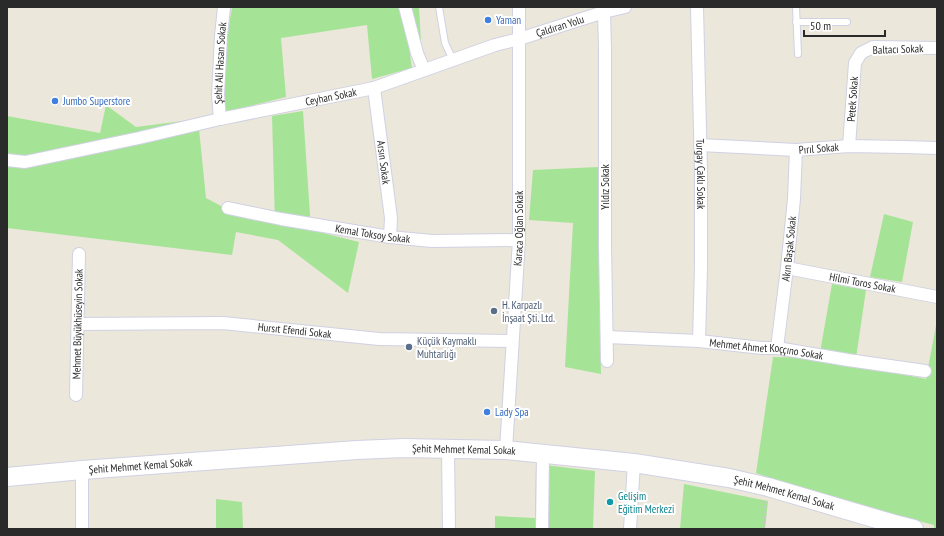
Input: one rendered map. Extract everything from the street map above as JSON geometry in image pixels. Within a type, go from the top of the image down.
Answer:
[{"type":"street","name":"Şehit Ali Hasan Sokak","points":[[220,119],[218,95],[224,7]]},
{"type":"street","points":[[405,7],[417,53],[424,70]]},
{"type":"street","name":"Karaca Oğlan Sokak","points":[[506,450],[519,240],[519,7]]},
{"type":"street","name":"Çaldıran Yolu","points":[[519,39],[604,12],[625,7]]},
{"type":"street","name":"Turgay Çaklı Sokak","points":[[697,7],[701,171],[699,341]]},
{"type":"street","name":"Yıldız Sokak","points":[[604,12],[607,361]]},
{"type":"street","name":"Ceyhan Sokak","points":[[7,160],[24,162],[139,138],[220,119],[374,88],[495,45],[519,39]]},
{"type":"street","name":"Baltacı Sokak","points":[[861,53],[873,47],[937,48]]},
{"type":"street","name":"Petek Sokak","points":[[849,146],[856,63],[861,53]]},
{"type":"street","name":"Arsın Sokak","points":[[374,88],[391,218],[390,237]]},
{"type":"street","name":"Pırıl Sokak","points":[[700,145],[796,150],[849,146],[937,148]]},
{"type":"street","name":"Akın Başak Sokak","points":[[777,348],[794,199],[796,150]]},
{"type":"street","name":"Kemal Toksoy Sokak","points":[[228,208],[281,219],[390,237],[432,241],[519,240]]},
{"type":"street","name":"Mehmet Büyükhüseyin Sokak","points":[[76,395],[79,254]]},
{"type":"street","name":"Hilmi Toros Sokak","points":[[787,268],[937,297]]},
{"type":"street","name":"Hursıt Efendi Sokak","points":[[78,324],[223,323],[379,339],[512,342]]},
{"type":"street","name":"Mehmet Ahmet Koççıno Sokak","points":[[607,337],[699,341],[762,348],[777,348],[848,360],[925,370]]},
{"type":"street","name":"Şehit Mehmet Kemal Sokak","points":[[7,477],[82,470],[357,450],[404,448],[506,450],[634,463],[729,478],[766,487],[894,527],[914,529]]},
{"type":"street","points":[[448,449],[449,529]]},
{"type":"street","points":[[542,529],[543,454]]},
{"type":"street","points":[[630,529],[634,463]]},
{"type":"street","points":[[82,470],[82,529]]},
{"type":"lane","points":[[439,7],[445,42],[454,60]]},
{"type":"lane","points":[[796,7],[798,54]]},
{"type":"lane","points":[[796,22],[847,22]]},
{"type":"path","points":[[764,529],[766,487]]},
{"type":"green space","points":[[232,7],[419,7],[421,42],[409,48],[412,68],[372,79],[367,25],[281,38],[286,97],[214,115]]},
{"type":"green space","points":[[106,105],[136,127],[198,119],[206,198],[238,215],[275,223],[272,116],[303,111],[311,230],[359,242],[348,293],[278,240],[236,232],[232,255],[7,228],[7,116],[100,133]]},
{"type":"green space","points":[[598,167],[601,374],[565,367],[573,223],[529,220],[533,170]]},
{"type":"green space","points":[[884,214],[913,222],[902,282],[870,277]]},
{"type":"green space","points":[[832,284],[866,290],[855,365],[926,379],[937,320],[937,529],[934,529],[934,525],[827,497],[756,473],[773,357],[819,358]]},
{"type":"green space","points":[[536,464],[595,471],[593,529],[495,529],[495,516],[535,518]]},
{"type":"green space","points":[[684,484],[768,501],[765,529],[680,529]]},
{"type":"green space","points":[[216,499],[242,502],[243,529],[216,529]]},
{"type":"place","name":"Yaman","points":[[488,20]]},
{"type":"place","name":"Jumbo Superstore","points":[[55,101]]},
{"type":"place","name":"H. Karpazlı İnşaat Şti. Ltd.","points":[[494,311]]},
{"type":"place","name":"Küçük Kaymaklı Muhtarlığı","points":[[409,347]]},
{"type":"place","name":"Lady Spa","points":[[487,412]]},
{"type":"place","name":"Gelişim Eğitim Merkezi","points":[[610,502]]}]
